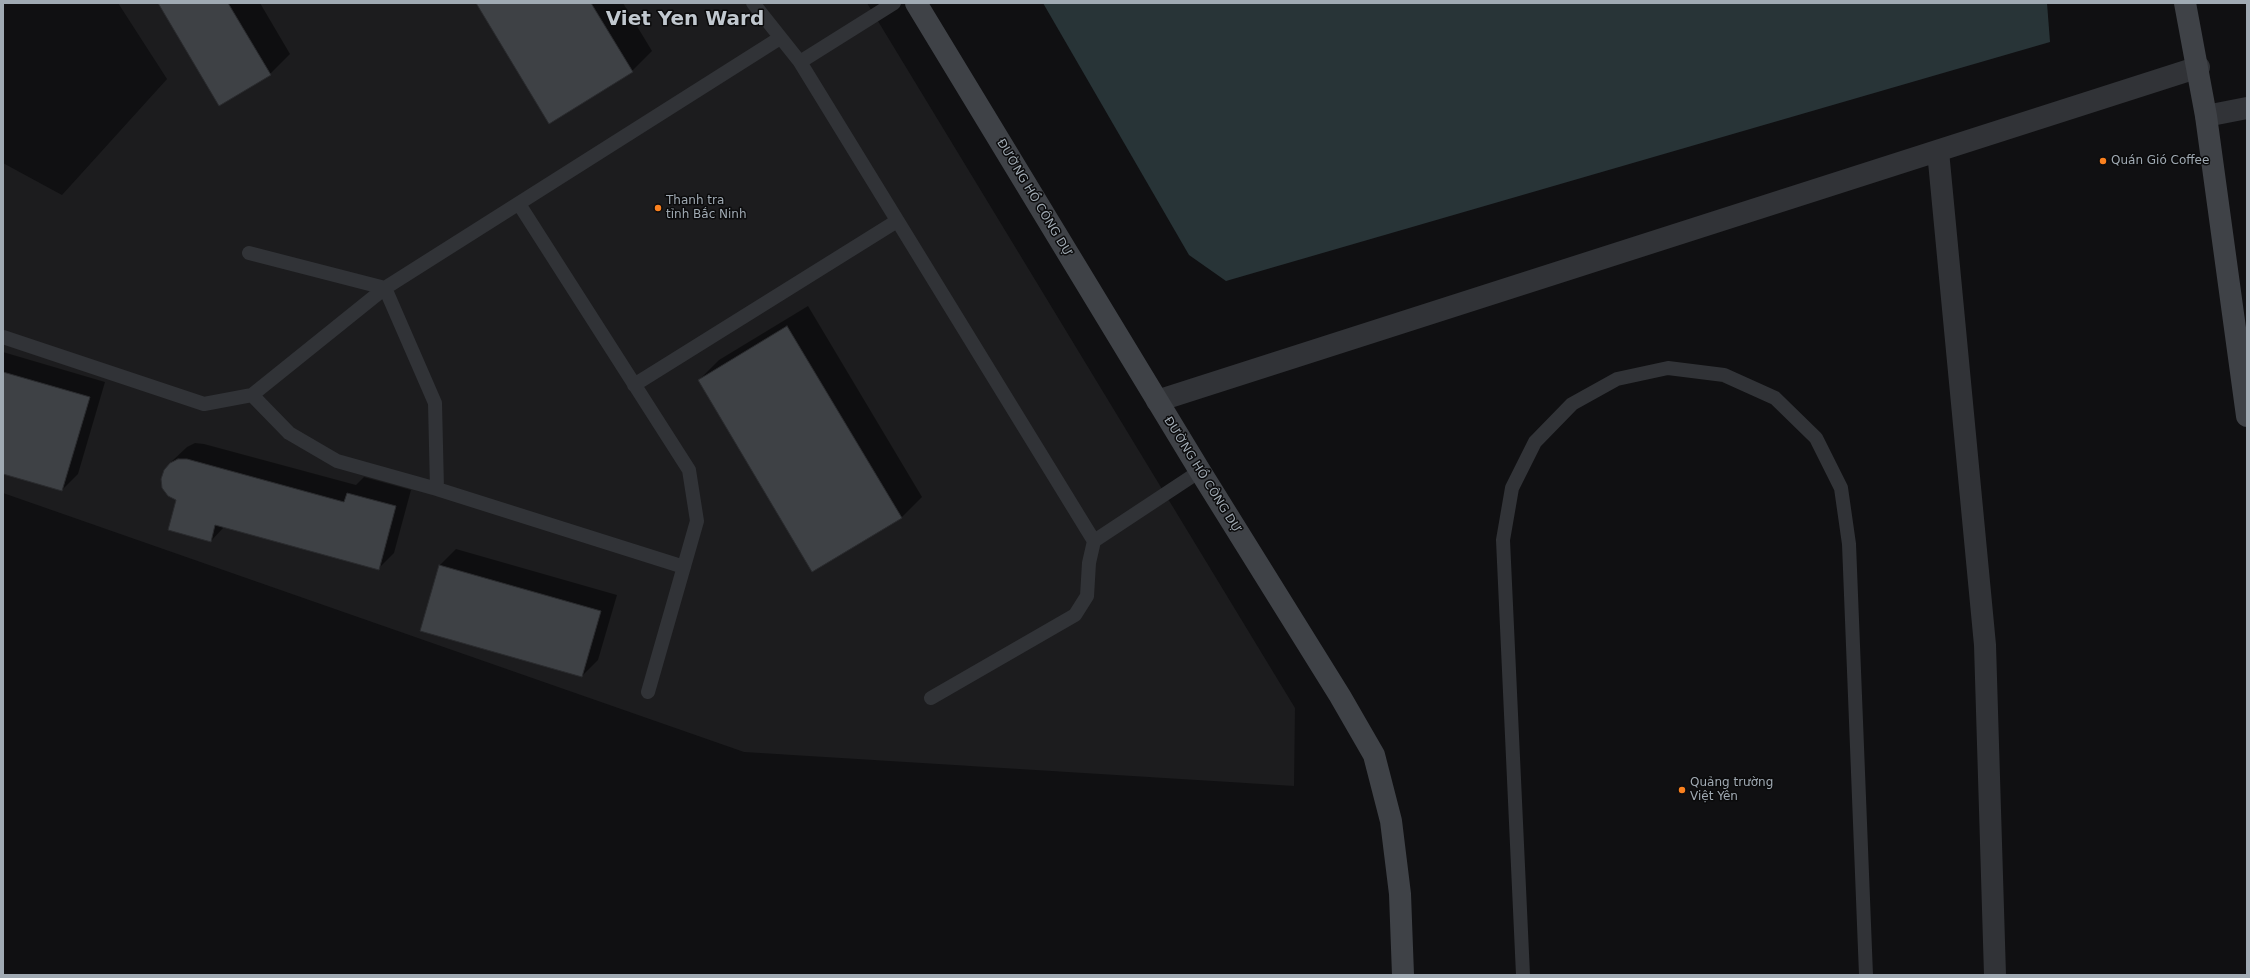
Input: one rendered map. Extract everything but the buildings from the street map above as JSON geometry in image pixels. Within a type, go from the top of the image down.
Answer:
[{"type":"street","name":"ĐƯỜNG HỒ CÔNG DỰ","points":[[916,3],[1157,401],[1340,696],[1374,755],[1391,821],[1400,894],[1403,975]]},
{"type":"street","points":[[2185,3],[2199,68],[2247,416]]},
{"type":"street","points":[[1157,401],[2199,68]]},
{"type":"street","points":[[2206,116],[2247,108]]},
{"type":"street","points":[[1938,151],[1985,645],[1995,975]]},
{"type":"lane","points":[[753,3],[800,62],[1094,542]]},
{"type":"lane","points":[[800,62],[894,3]]},
{"type":"lane","points":[[3,337],[204,404],[252,395],[385,288],[780,38]]},
{"type":"lane","points":[[519,204],[689,470],[697,521],[648,692]]},
{"type":"lane","points":[[634,385],[897,221]]},
{"type":"lane","points":[[249,253],[385,288]]},
{"type":"lane","points":[[385,288],[435,403],[437,489]]},
{"type":"lane","points":[[1523,975],[1503,540],[1512,488],[1535,442],[1572,404],[1617,379],[1668,368],[1724,375],[1775,398],[1816,438],[1842,488],[1850,544],[1866,975]]},
{"type":"lane","points":[[252,395],[289,433],[337,461],[437,489],[684,567]]},
{"type":"lane","points":[[931,698],[1075,615],[1087,596],[1089,564],[1094,542],[1200,471]]},
{"type":"shaded area","points":[[118,3],[867,3],[1295,708],[1294,786],[744,752],[3,493],[3,163],[62,195],[167,79]]},
{"type":"shaded area","points":[[1043,3],[2047,3],[2050,42],[1226,281],[1189,255]]},
{"type":"place","name":"Quán Gió Coffee","points":[[2103,161]]},
{"type":"place","name":"Thanh tra tỉnh Bắc Ninh","points":[[658,208]]},
{"type":"place","name":"Quảng trường Việt Yên","points":[[1682,790]]},
{"type":"district","name":"Viet Yen Ward","points":[[685,20]]}]
